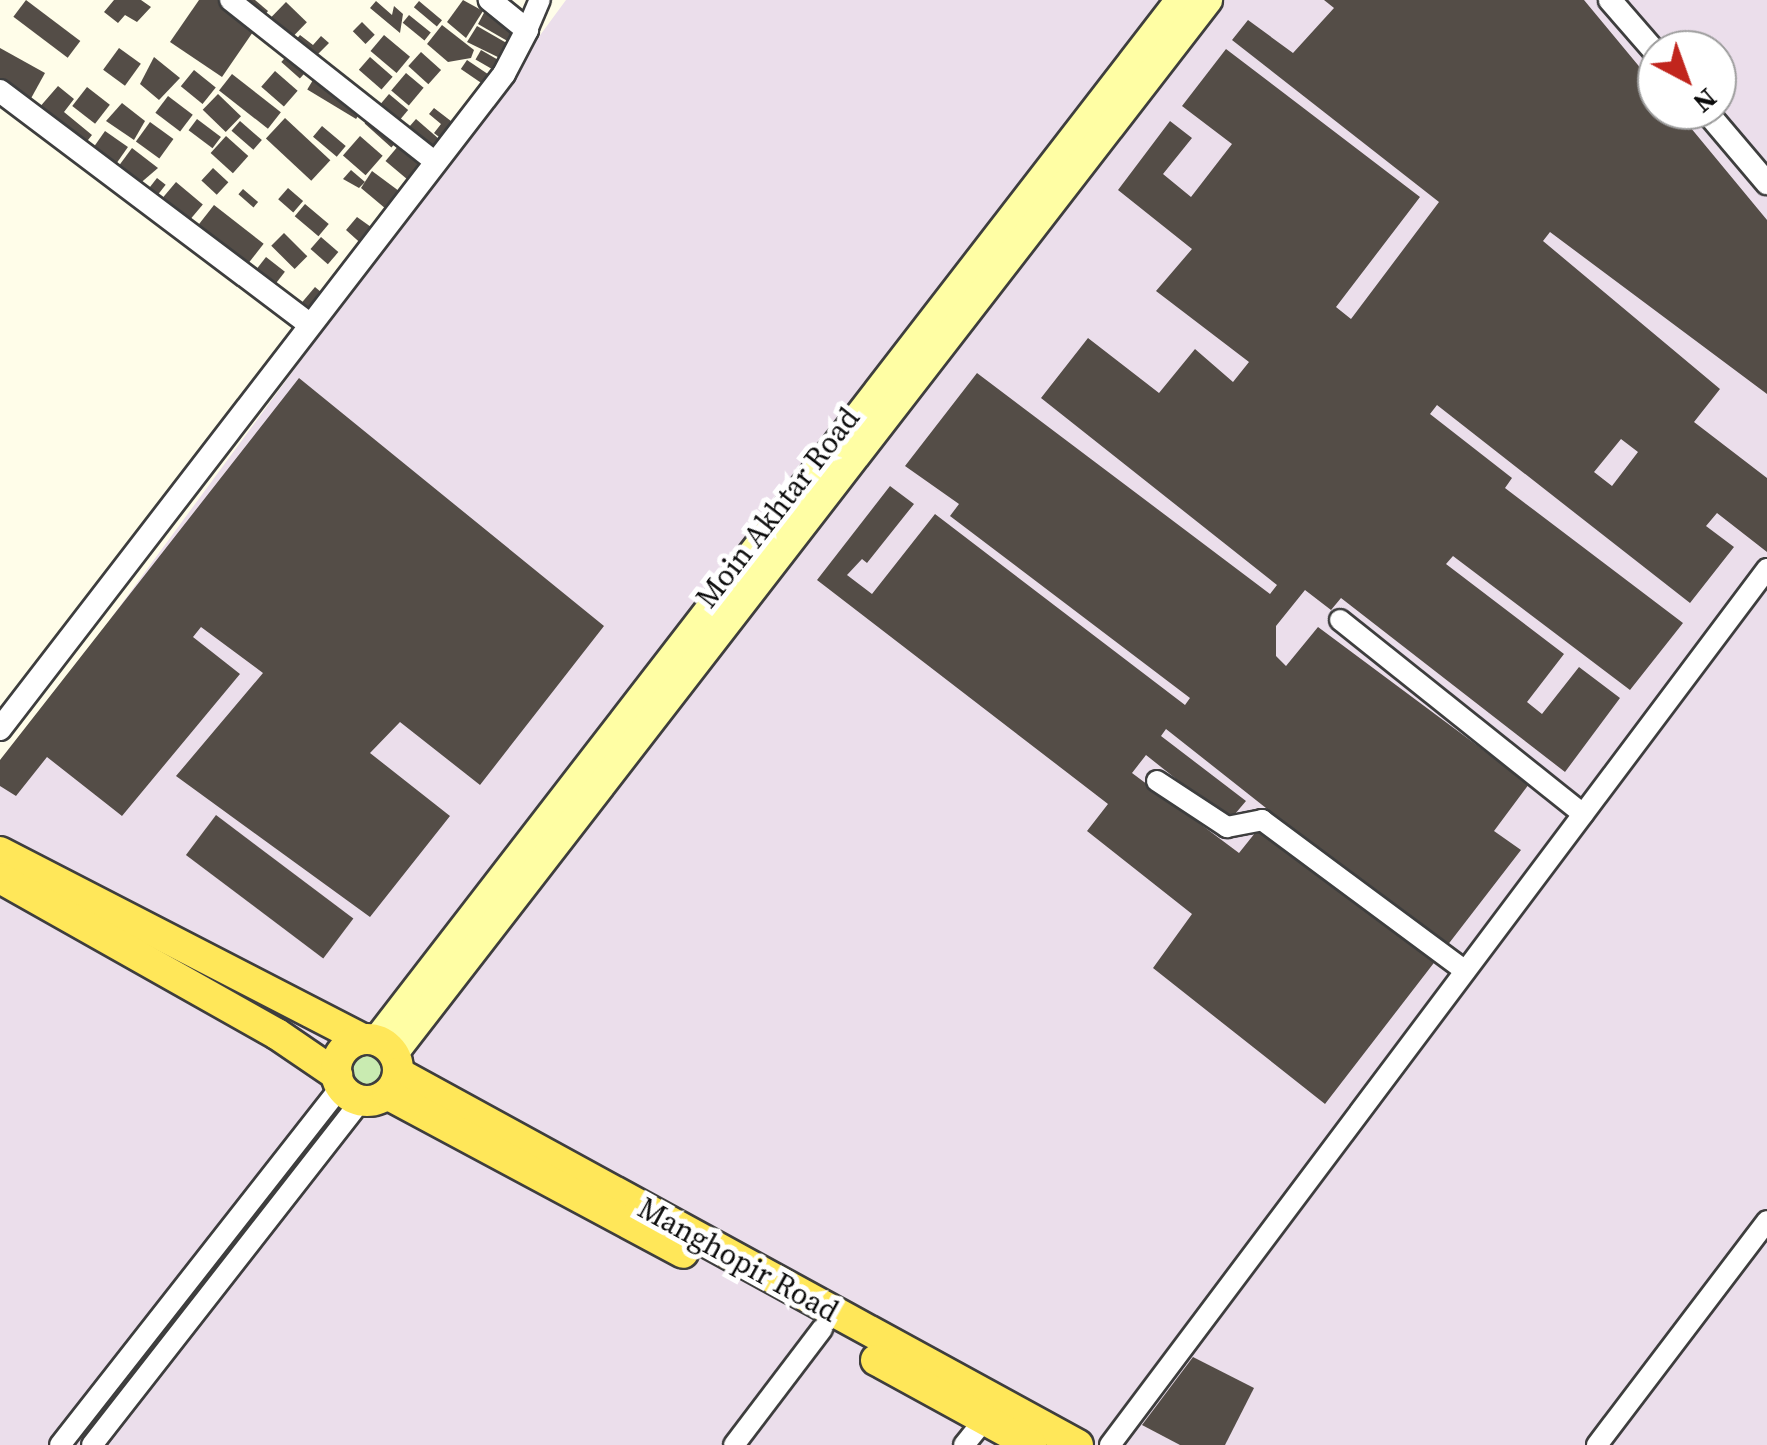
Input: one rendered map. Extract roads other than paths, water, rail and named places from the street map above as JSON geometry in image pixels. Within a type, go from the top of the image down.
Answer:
[{"type":"main road","name":"Moin Akhtar Road","points":[[370,1070],[700,640],[1180,0]]},
{"type":"main road","name":"Moin Akhtar Road","points":[[700,640],[1208,0]]},
{"type":"main road","name":"Manghopir Road","points":[[0,852],[307,1010],[370,1070]]},
{"type":"main road","name":"Manghopir Road","points":[[0,878],[287,1040],[370,1070],[1078,1445]]},
{"type":"main road","points":[[287,1040],[308,1032],[307,1010]]},
{"type":"main road","points":[[370,1070],[822,1330],[1031,1445]]},
{"type":"street","points":[[230,0],[436,162]]},
{"type":"street","points":[[490,0],[527,30]]},
{"type":"street","points":[[4,715],[504,74],[540,0]]},
{"type":"street","points":[[1610,0],[1637,31]]},
{"type":"street","points":[[0,91],[309,324]]},
{"type":"street","points":[[1721,130],[1767,183]]},
{"type":"street","points":[[1110,1445],[1767,569]]},
{"type":"street","points":[[1340,620],[1583,814]]},
{"type":"street","points":[[1158,781],[1226,827],[1262,820],[1465,971]]},
{"type":"street","points":[[60,1445],[370,1070]]},
{"type":"street","points":[[92,1445],[370,1070]]},
{"type":"street","points":[[1597,1445],[1767,1221]]},
{"type":"street","points":[[734,1445],[822,1330]]},
{"type":"street","points":[[964,1445],[985,1420]]}]
